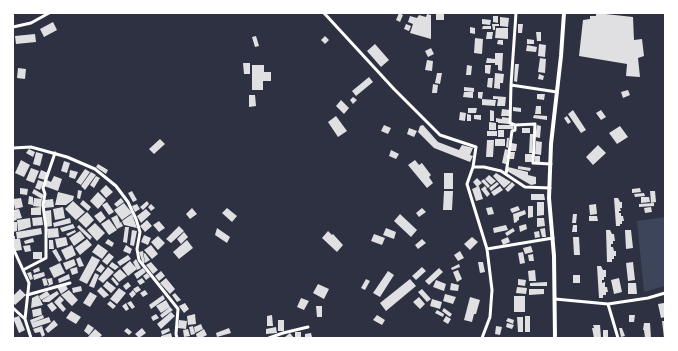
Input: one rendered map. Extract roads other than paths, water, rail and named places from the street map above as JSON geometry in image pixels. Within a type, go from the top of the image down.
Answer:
[{"type":"main road","points":[[556,338],[553,238],[549,198],[551,144],[564,13]]},
{"type":"street","points":[[13,27],[31,23],[49,13]]},
{"type":"street","points":[[324,13],[394,90],[440,135],[476,146],[473,167],[467,184],[487,249],[492,290],[490,317],[482,338]]},
{"type":"street","points":[[516,13],[510,123],[535,124],[533,163],[551,164]]},
{"type":"street","points":[[511,85],[557,92]]},
{"type":"street","points":[[506,174],[512,130],[515,130],[515,124]]},
{"type":"street","points":[[13,148],[31,147],[67,157],[95,170],[116,186],[128,202],[136,219],[140,232],[137,249],[139,260],[178,309],[177,338]]},
{"type":"street","points":[[23,270],[46,258],[46,228],[43,205],[45,194],[43,188],[55,154]]},
{"type":"street","points":[[473,167],[484,167],[501,172],[525,187],[550,188]]},
{"type":"street","points":[[487,249],[553,238]]},
{"type":"street","points":[[13,248],[28,283],[24,318],[31,338]]},
{"type":"street","points":[[27,295],[70,283]]},
{"type":"street","points":[[554,299],[608,304],[648,298],[665,293]]},
{"type":"street","points":[[608,304],[618,338]]},
{"type":"street","points":[[13,308],[24,318]]},
{"type":"street","points":[[269,338],[308,327]]}]
